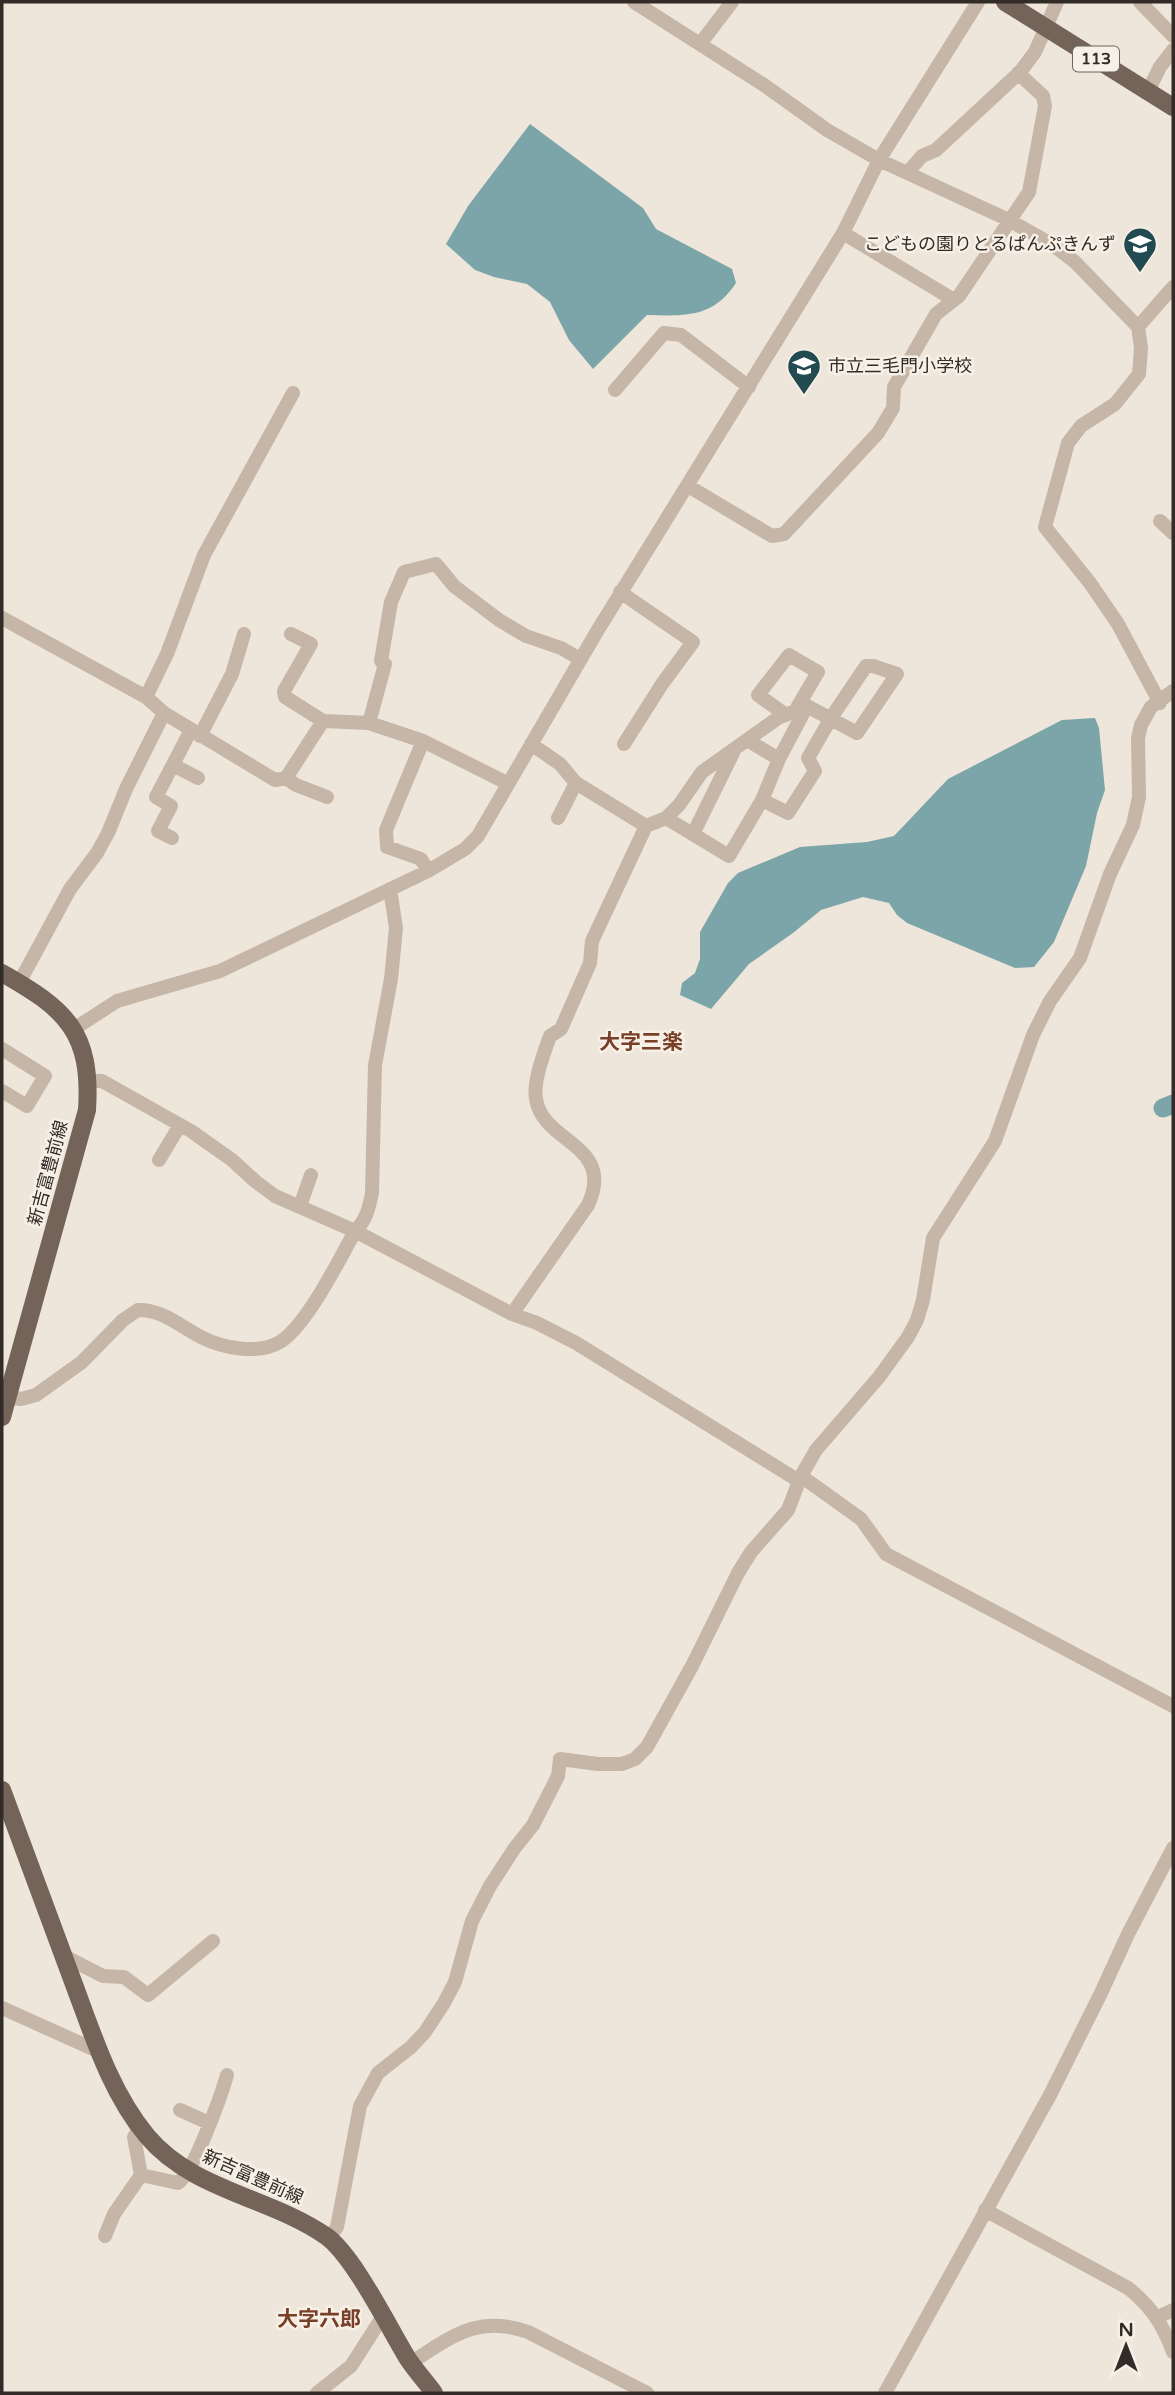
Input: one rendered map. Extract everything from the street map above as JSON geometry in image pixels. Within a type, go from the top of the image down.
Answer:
[{"type":"main road","name":"113","points":[[1005,2],[1173,107]]},
{"type":"main road","name":"新吉富豊前線","points":[[2,973],[52,1004],[74,1029],[84,1054],[89,1081],[87,1110],[7,1385],[2,1417]]},
{"type":"main road","name":"新吉富豊前線","points":[[2,1790],[100,2052],[129,2112],[162,2152],[189,2171],[288,2215],[329,2238],[356,2272],[410,2363],[434,2393]]},
{"type":"street","points":[[634,2],[764,85],[827,130],[879,160],[1009,219],[1053,245],[1075,262],[1138,327],[1141,348],[1139,374],[1115,404],[1081,426],[1068,443],[1045,527],[1090,583],[1118,624],[1160,703]]},
{"type":"street","points":[[700,44],[732,2]]},
{"type":"street","points":[[74,1029],[117,1001],[219,971],[390,890],[465,849],[478,836],[620,592],[843,233],[879,160],[978,2]]},
{"type":"street","points":[[908,172],[922,156],[936,150],[1018,73],[1035,52],[1057,2]]},
{"type":"street","points":[[1140,2],[1173,36]]},
{"type":"street","points":[[1148,91],[1160,67],[1173,50]]},
{"type":"street","points":[[688,486],[772,536],[784,534],[878,433],[893,408],[894,387],[936,314],[959,296],[1029,192],[1045,106],[1043,96],[1018,73]]},
{"type":"street","points":[[843,233],[954,300]]},
{"type":"street","points":[[1138,327],[1173,287]]},
{"type":"street","points":[[615,390],[664,333],[681,335],[749,387]]},
{"type":"street","points":[[146,697],[167,654],[204,555],[293,393]]},
{"type":"street","points":[[1160,521],[1173,533]]},
{"type":"street","points":[[369,723],[385,664],[381,661],[391,602],[404,572],[436,564],[454,586],[499,620],[526,636],[561,648],[580,659]]},
{"type":"street","points":[[620,592],[693,642],[662,684],[624,744]]},
{"type":"street","points":[[2,618],[146,697],[164,713],[275,780],[286,778],[296,785],[327,797]]},
{"type":"street","points":[[172,838],[158,831],[171,806],[156,797],[173,765],[232,674],[244,634]]},
{"type":"street","points":[[291,634],[311,644],[284,691],[285,697],[323,721],[369,723],[423,741],[508,783]]},
{"type":"street","points":[[512,1314],[588,1205],[594,1190],[593,1173],[586,1155],[546,1120],[536,1102],[539,1068],[550,1036],[561,1029],[590,963],[592,941],[646,826],[666,818],[679,805],[702,772],[747,740],[796,711],[831,718],[857,733],[897,674],[866,666],[831,718],[808,758],[815,771],[788,813],[762,800]]},
{"type":"street","points":[[329,2238],[337,2227],[359,2106],[378,2073],[411,2048],[425,2032],[452,1989],[472,1921],[496,1877],[533,1825],[558,1776],[561,1759],[622,1764],[635,1759],[647,1747],[751,1552],[788,1510],[800,1478],[816,1450],[895,1356],[917,1320],[933,1238],[995,1141],[1033,1035],[1050,1001],[1080,958],[1110,874],[1133,825],[1139,797],[1139,731],[1152,707],[1173,691]]},
{"type":"street","points":[[666,818],[729,856],[762,800],[796,711]]},
{"type":"street","points":[[19,982],[70,889],[97,853],[108,833],[126,789],[164,713]]},
{"type":"street","points":[[286,778],[323,721]]},
{"type":"street","points":[[747,740],[779,759]]},
{"type":"street","points":[[423,741],[386,830],[387,847],[421,859],[428,871]]},
{"type":"street","points":[[531,744],[560,764],[576,783],[646,826]]},
{"type":"street","points":[[693,834],[735,750]]},
{"type":"street","points":[[173,765],[198,778]]},
{"type":"street","points":[[558,818],[576,783]]},
{"type":"street","points":[[7,1385],[21,1399],[36,1395],[82,1362],[123,1320],[138,1310],[162,1314],[204,1339],[236,1349],[274,1345],[291,1332],[326,1284],[355,1231],[363,1224],[372,1193],[374,1065],[391,979],[396,928],[390,890]]},
{"type":"street","points":[[2,1049],[45,1076],[27,1106],[2,1091]]},
{"type":"street","points":[[89,1081],[102,1081],[180,1125],[232,1160],[275,1196],[355,1231],[512,1314],[576,1343],[800,1478],[861,1519],[886,1554],[1173,1706]]},
{"type":"street","points":[[159,1160],[180,1125]]},
{"type":"street","points":[[300,1206],[311,1175]]},
{"type":"street","points":[[885,2393],[1050,2095],[1173,1848]]},
{"type":"street","points":[[64,1956],[103,1976],[124,1977],[148,1995],[213,1941]]},
{"type":"street","points":[[2,2008],[100,2052]]},
{"type":"street","points":[[141,2175],[178,2183],[189,2171],[227,2074]]},
{"type":"street","points":[[180,2110],[209,2123]]},
{"type":"street","points":[[104,2236],[114,2214],[141,2175],[134,2137],[140,2127]]},
{"type":"street","points":[[985,2210],[1128,2288],[1145,2301],[1158,2317],[1173,2352]]},
{"type":"street","points":[[1158,2317],[1173,2310]]},
{"type":"street","points":[[317,2393],[351,2366],[383,2316]]},
{"type":"street","points":[[410,2363],[460,2333],[493,2324],[502,2325],[528,2332],[647,2393]]},
{"type":"water","points":[[530,124],[643,208],[656,229],[732,269],[736,283],[718,303],[708,309],[686,315],[647,315],[593,369],[569,340],[550,302],[527,284],[475,270],[446,244],[468,206]]},
{"type":"water","points":[[1095,718],[1099,728],[1105,790],[1097,813],[1086,866],[1054,942],[1034,967],[1015,968],[907,923],[889,903],[863,897],[821,910],[749,964],[711,1009],[680,995],[682,983],[695,973],[700,959],[700,932],[728,883],[738,873],[800,847],[867,842],[894,836],[948,779],[1062,720]]},
{"type":"waterway","points":[[1163,1108],[1173,1104]]},
{"type":"place","name":"こどもの園りとるぱんぷきんず","points":[[1140,274]]},
{"type":"place","name":"市立三毛門小学校","points":[[804,396]]},
{"type":"district","name":"大字三楽","points":[[641,1042]]},
{"type":"district","name":"大字六郎","points":[[319,2319]]}]
